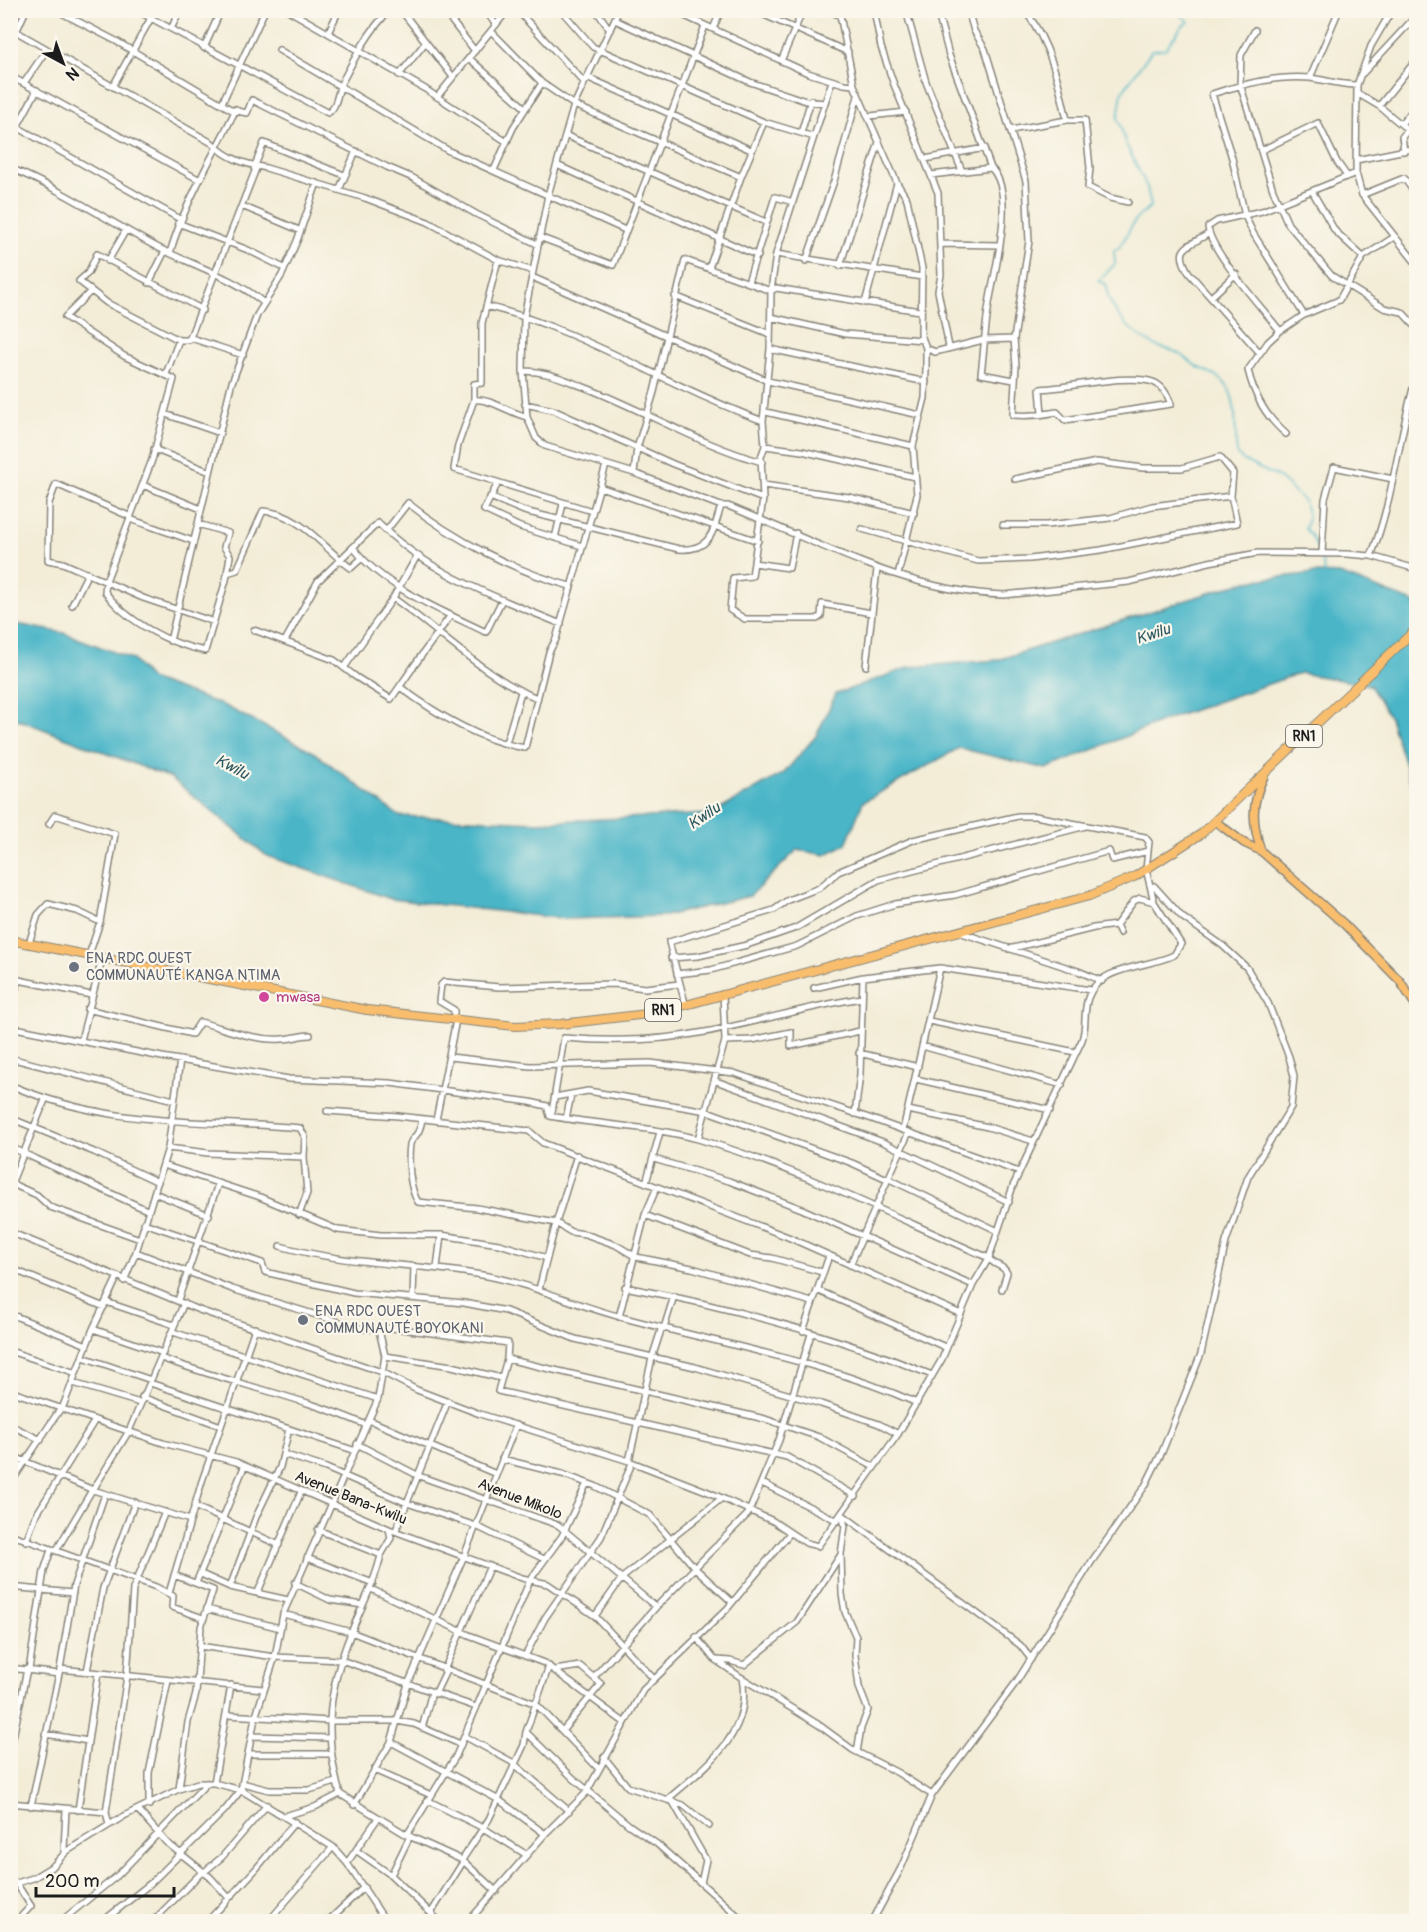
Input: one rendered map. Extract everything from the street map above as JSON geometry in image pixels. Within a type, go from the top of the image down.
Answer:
[{"type":"highway","name":"RN1","points":[[10,940],[367,1010],[455,1020],[515,1026],[561,1024],[656,1013],[685,1003],[1089,896],[1110,888],[1174,853],[1215,820],[1416,629]]},
{"type":"main road","points":[[1261,851],[1253,826],[1252,809],[1265,773]]},
{"type":"main road","points":[[1215,820],[1244,843],[1261,851],[1379,958],[1400,981],[1416,1006]]},
{"type":"street","points":[[26,10],[14,29],[216,147],[228,157],[255,167],[339,190],[428,222],[498,260],[768,381],[920,415]]},
{"type":"street","points":[[57,10],[232,110],[247,113],[252,100],[413,178],[476,214],[537,244]]},
{"type":"street","points":[[171,29],[180,10]]},
{"type":"street","points":[[204,48],[221,10]]},
{"type":"street","points":[[222,103],[237,66],[265,10]]},
{"type":"street","points":[[288,10],[437,97],[507,142]]},
{"type":"street","points":[[328,33],[339,10]]},
{"type":"street","points":[[136,11],[328,113],[333,108],[340,86],[360,52],[377,24],[390,10]]},
{"type":"street","points":[[401,10],[453,77]]},
{"type":"street","points":[[442,10],[475,51]]},
{"type":"street","points":[[485,10],[496,25]]},
{"type":"street","points":[[437,97],[508,10]]},
{"type":"street","points":[[517,10],[584,82],[588,78]]},
{"type":"street","points":[[561,10],[587,41],[602,51],[764,122],[814,137]]},
{"type":"street","points":[[596,10],[610,30]]},
{"type":"street","points":[[619,10],[602,51],[574,105],[559,166],[548,195],[546,217],[537,244],[524,317],[523,371],[527,417],[536,438],[545,446],[634,473],[721,506],[729,506],[796,532],[877,569],[952,590],[1004,595],[1129,582],[1242,555],[1322,553],[1371,556],[1416,569]]},
{"type":"street","points":[[672,10],[781,61],[832,81],[854,85]]},
{"type":"street","points":[[713,29],[721,10]]},
{"type":"street","points":[[753,10],[848,52]]},
{"type":"street","points":[[781,61],[803,10]]},
{"type":"street","points":[[829,10],[840,13],[854,85],[870,116],[897,183],[908,199],[916,227],[922,277],[920,311],[926,348],[926,382],[913,446],[917,495],[898,575]]},
{"type":"street","points":[[874,10],[881,47],[938,193],[941,275],[938,291],[950,347]]},
{"type":"street","points":[[906,10],[926,82],[962,171]]},
{"type":"street","points":[[937,10],[949,55],[991,168],[998,175],[1001,194],[1002,234],[988,305],[981,374],[1014,380]]},
{"type":"street","points":[[968,10],[974,31],[985,49],[1026,181],[1029,241],[1014,339],[1016,366],[1012,415],[1042,414],[1057,412],[1065,420],[1171,404],[1165,392],[1152,381],[1121,381],[1040,389],[1042,414]]},
{"type":"street","points":[[1310,78],[1339,10]]},
{"type":"street","points":[[1392,10],[1371,46],[1357,85],[1356,173],[1362,195],[1416,263]]},
{"type":"street","points":[[1026,12],[1047,50],[1059,83],[1067,120]]},
{"type":"street","points":[[1361,74],[1416,16]]},
{"type":"street","points":[[113,86],[151,18]]},
{"type":"street","points":[[615,20],[750,82],[806,101],[825,102]]},
{"type":"street","points":[[539,237],[613,265],[705,26]]},
{"type":"street","points":[[1255,30],[1241,55],[1240,84],[1278,204],[1298,237],[1332,276],[1384,308],[1402,312],[1416,327]]},
{"type":"street","points":[[491,31],[542,83],[574,105],[741,177]]},
{"type":"street","points":[[399,75],[426,42]]},
{"type":"street","points":[[24,83],[47,49]]},
{"type":"street","points":[[279,50],[433,142],[625,231]]},
{"type":"street","points":[[470,59],[525,108]]},
{"type":"street","points":[[1379,106],[1416,60]]},
{"type":"street","points":[[10,76],[198,179]]},
{"type":"street","points":[[588,78],[752,150]]},
{"type":"street","points":[[1304,315],[1253,233],[1245,216],[1232,158],[1212,94],[1240,84],[1310,78],[1334,84],[1357,85]]},
{"type":"street","points":[[832,81],[776,254],[771,291],[761,519],[752,576],[738,576],[732,580],[730,610],[744,619],[817,619],[821,616],[822,603],[871,613]]},
{"type":"street","points":[[494,170],[525,108],[542,83]]},
{"type":"street","points":[[16,127],[37,90]]},
{"type":"street","points":[[1356,93],[1379,106],[1408,130]]},
{"type":"street","points":[[806,261],[837,170],[858,96]]},
{"type":"street","points":[[801,133],[811,100]]},
{"type":"street","points":[[1402,123],[1416,106]]},
{"type":"street","points":[[149,283],[167,252],[198,179],[236,109]]},
{"type":"street","points":[[870,116],[906,112]]},
{"type":"street","points":[[1011,130],[1067,120],[1085,120],[1090,168],[1088,187],[1110,198],[1128,202]]},
{"type":"street","points":[[710,268],[741,177],[764,122]]},
{"type":"street","points":[[10,123],[179,221],[284,268]]},
{"type":"street","points":[[1262,150],[1318,123],[1337,162],[1347,176]]},
{"type":"street","points":[[1404,151],[1402,137],[1416,125]]},
{"type":"street","points":[[567,136],[766,222]]},
{"type":"street","points":[[840,266],[879,142]]},
{"type":"street","points":[[191,338],[243,206],[264,143],[344,175]]},
{"type":"street","points":[[925,159],[985,148]]},
{"type":"street","points":[[1356,160],[1416,148]]},
{"type":"street","points":[[339,190],[356,151]]},
{"type":"street","points":[[559,166],[758,256]]},
{"type":"street","points":[[10,168],[69,197],[167,252],[241,286],[264,303]]},
{"type":"street","points":[[931,175],[991,168]]},
{"type":"street","points":[[1280,332],[1208,234],[1208,228],[1217,221],[1245,216],[1356,173]]},
{"type":"street","points":[[1362,195],[1404,178],[1416,194]]},
{"type":"street","points":[[170,641],[231,385],[264,303],[284,268],[317,183]]},
{"type":"street","points":[[865,303],[897,183]]},
{"type":"street","points":[[1312,191],[1342,240],[1363,257]]},
{"type":"street","points":[[748,282],[775,196],[793,202]]},
{"type":"street","points":[[243,206],[299,230]]},
{"type":"street","points":[[108,261],[126,230]]},
{"type":"street","points":[[1208,234],[1185,248],[1181,253],[1182,261],[1260,352]]},
{"type":"street","points":[[1286,434],[1266,413],[1252,387],[1248,370],[1260,352],[1280,332],[1304,315],[1339,300],[1363,257],[1394,237]]},
{"type":"street","points":[[940,244],[999,245]]},
{"type":"street","points":[[202,310],[97,254],[88,273],[79,281],[90,292],[179,339],[191,338],[243,355]]},
{"type":"street","points":[[776,254],[806,261],[922,277]]},
{"type":"street","points":[[498,260],[482,323],[482,383],[474,384],[474,400],[458,445],[454,469],[592,511]]},
{"type":"street","points":[[634,473],[637,448],[685,260],[771,291]]},
{"type":"street","points":[[1211,297],[1236,274]]},
{"type":"street","points":[[771,291],[776,288],[920,311]]},
{"type":"street","points":[[90,292],[65,317],[124,356],[174,379],[143,485],[106,581],[105,592],[115,604],[154,633],[170,641],[205,651],[230,556],[224,547],[228,533],[198,524]]},
{"type":"street","points":[[675,296],[770,334]]},
{"type":"street","points":[[486,306],[571,334],[764,422]]},
{"type":"street","points":[[771,317],[845,334],[923,340]]},
{"type":"street","points":[[166,374],[179,339]]},
{"type":"street","points":[[926,348],[935,352],[986,340],[1014,339]]},
{"type":"street","points":[[770,349],[926,382]]},
{"type":"street","points":[[523,371],[548,372],[714,445],[762,462]]},
{"type":"street","points":[[1371,556],[1382,528],[1405,414],[1416,378]]},
{"type":"street","points":[[474,400],[483,399],[510,413],[527,417]]},
{"type":"street","points":[[525,404],[553,410],[637,448],[763,499]]},
{"type":"street","points":[[766,412],[913,446]]},
{"type":"street","points":[[165,414],[220,433]]},
{"type":"street","points":[[765,446],[802,451],[915,477]]},
{"type":"street","points":[[154,448],[210,472]]},
{"type":"street","points":[[862,529],[978,561],[1030,559],[1101,550],[1237,523],[1231,496],[1233,473],[1220,457],[1182,468],[1143,468],[1097,462],[1015,479]]},
{"type":"street","points":[[400,687],[430,709],[459,724],[525,748],[549,652],[561,624],[606,465]]},
{"type":"street","points":[[1322,553],[1324,499],[1334,466],[1393,479]]},
{"type":"street","points":[[498,483],[484,510],[520,527],[582,546]]},
{"type":"street","points":[[193,541],[130,518],[56,484],[49,503],[48,560],[63,563],[214,622]]},
{"type":"street","points":[[143,485],[201,508]]},
{"type":"street","points":[[763,485],[849,497],[914,513]]},
{"type":"street","points":[[600,487],[758,541]]},
{"type":"street","points":[[1003,525],[1047,525],[1110,518],[1152,506],[1231,496]]},
{"type":"street","points":[[490,497],[524,511],[672,547],[695,550],[706,542],[721,506]]},
{"type":"street","points":[[386,531],[408,503],[443,529],[528,571],[570,586]]},
{"type":"street","points":[[555,538],[563,504]]},
{"type":"street","points":[[227,573],[237,570],[263,511],[280,512],[318,538],[351,568],[362,558]]},
{"type":"street","points":[[285,641],[318,581],[378,524],[417,556],[455,578],[561,624]]},
{"type":"street","points":[[754,563],[789,568],[796,532]]},
{"type":"street","points":[[353,548],[362,558],[399,586],[486,632],[502,600]]},
{"type":"street","points":[[344,668],[393,598],[417,556]]},
{"type":"street","points":[[866,666],[877,569]]},
{"type":"street","points":[[72,605],[88,573]]},
{"type":"street","points":[[393,598],[521,692],[537,698]]},
{"type":"street","points":[[254,630],[334,660],[391,699],[451,615]]},
{"type":"street","points":[[506,743],[521,692]]},
{"type":"street","points":[[49,824],[55,815],[115,834],[100,922],[89,955]]},
{"type":"street","points":[[10,1232],[124,1281],[382,1372],[417,1390],[631,1462],[722,1497],[751,1510],[815,1547],[856,1496],[898,1434],[932,1376],[973,1285],[989,1258],[996,1230],[1019,1172],[1062,1085],[1086,1027],[1086,1007],[1091,990],[1118,972],[1166,959],[1181,947],[1180,941],[1154,902],[1146,869],[1149,842],[1145,837],[1090,825],[1018,816],[913,840],[838,872],[819,888],[788,900],[774,910],[669,942],[678,984],[685,1003]]},
{"type":"street","points":[[672,958],[698,956],[747,945],[796,928],[878,880],[1090,825]]},
{"type":"street","points":[[676,974],[711,970],[797,946],[857,916],[895,904],[955,895],[1110,852],[1112,860],[1148,851]]},
{"type":"street","points":[[872,1922],[901,1868],[932,1795],[981,1732],[1031,1659],[1092,1561],[1145,1486],[1162,1452],[1201,1354],[1227,1242],[1248,1177],[1288,1116],[1293,1098],[1294,1076],[1290,1057],[1268,1003],[1247,968],[1222,945],[1182,917],[1150,880]]},
{"type":"street","points":[[1008,949],[1094,928],[1116,925],[1138,899],[1154,902]]},
{"type":"street","points":[[29,944],[38,915],[48,904],[77,911],[100,922]]},
{"type":"street","points":[[1116,925],[1120,933]]},
{"type":"street","points":[[956,931],[1102,981]]},
{"type":"street","points":[[81,1040],[90,995],[102,958]]},
{"type":"street","points":[[814,988],[863,977],[940,968],[1091,990]]},
{"type":"street","points":[[850,1265],[906,1131],[908,1110],[940,968]]},
{"type":"street","points":[[855,1114],[863,977]]},
{"type":"street","points":[[10,986],[16,988],[19,980],[90,995]]},
{"type":"street","points":[[436,1120],[450,1057],[455,1020],[454,1010],[439,1001],[441,985],[444,982],[499,987],[614,984],[645,988],[678,984]]},
{"type":"street","points":[[698,1139],[716,1081],[725,1041],[723,993]]},
{"type":"street","points":[[550,1116],[564,1038],[652,1039],[706,1032],[810,1006],[862,998]]},
{"type":"street","points":[[87,1009],[192,1034],[200,1022],[263,1038],[280,1040],[310,1035]]},
{"type":"street","points":[[929,1021],[1075,1052]]},
{"type":"street","points":[[10,1027],[289,1079],[390,1083],[538,1104],[549,1108],[550,1116]]},
{"type":"street","points":[[725,1041],[752,1040],[791,1032],[791,1046],[860,1031]]},
{"type":"street","points":[[922,1046],[1062,1085]]},
{"type":"street","points":[[860,1053],[918,1067]]},
{"type":"street","points":[[450,1057],[530,1066],[650,1063],[734,1073],[1019,1172]]},
{"type":"street","points":[[10,1058],[174,1100]]},
{"type":"street","points":[[124,1281],[136,1252],[147,1210],[168,1148],[180,1060]]},
{"type":"street","points":[[916,1079],[1050,1110]]},
{"type":"street","points":[[716,1081],[900,1149],[1009,1202]]},
{"type":"street","points":[[10,1085],[45,1100],[90,1111],[172,1123],[300,1128],[305,1137],[307,1193],[299,1215]]},
{"type":"street","points":[[555,1097],[588,1091],[707,1111],[852,1163],[996,1230]]},
{"type":"street","points":[[566,1119],[571,1095]]},
{"type":"street","points":[[45,1100],[11,1184],[37,1195],[50,1207],[140,1239]]},
{"type":"street","points":[[908,1110],[988,1126],[1033,1141]]},
{"type":"street","points":[[327,1111],[529,1131],[543,1143],[788,1237],[961,1314]]},
{"type":"street","points":[[550,1116],[698,1139],[792,1173],[989,1258],[1002,1266],[1007,1274],[1002,1289]]},
{"type":"street","points":[[10,1118],[158,1182]]},
{"type":"street","points":[[422,1119],[420,1131],[410,1144],[411,1182],[418,1202],[477,1208],[555,1223],[571,1232],[616,1245],[636,1257],[703,1270],[812,1302]]},
{"type":"street","points":[[646,1183],[660,1132]]},
{"type":"street","points":[[10,1147],[147,1210]]},
{"type":"street","points":[[168,1148],[208,1153],[304,1157]]},
{"type":"street","points":[[539,1289],[555,1223],[578,1155]]},
{"type":"street","points":[[654,1159],[729,1182],[863,1236],[973,1285]]},
{"type":"street","points":[[163,1165],[260,1197],[338,1230],[381,1235],[441,1235],[499,1244],[548,1258]]},
{"type":"street","points":[[178,1300],[200,1243],[218,1184]]},
{"type":"street","points":[[619,1317],[645,1215],[657,1187]]},
{"type":"street","points":[[154,1193],[209,1215]]},
{"type":"street","points":[[645,1215],[750,1255],[772,1258],[822,1272]]},
{"type":"street","points":[[144,1223],[262,1263],[265,1272],[293,1280],[354,1293],[413,1297],[500,1310],[574,1339],[792,1395],[879,1424],[898,1434]]},
{"type":"street","points":[[437,1268],[441,1235]]},
{"type":"street","points":[[280,1246],[323,1257],[485,1275],[539,1289],[619,1317],[803,1364],[889,1390],[917,1403]]},
{"type":"street","points":[[136,1252],[232,1289],[350,1326],[379,1330],[394,1328],[508,1343],[507,1359],[498,1391],[787,1457],[856,1496]]},
{"type":"street","points":[[803,1331],[829,1256]]},
{"type":"street","points":[[413,1297],[414,1266]]},
{"type":"street","points":[[10,1268],[105,1304],[174,1325]]},
{"type":"street","points":[[10,1484],[61,1409],[93,1329],[117,1278]]},
{"type":"street","points":[[625,1287],[674,1296],[837,1340],[932,1376]]},
{"type":"street","points":[[817,1290],[945,1347]]},
{"type":"street","points":[[525,1656],[561,1593],[601,1538],[619,1497],[631,1462],[652,1358],[674,1296]]},
{"type":"street","points":[[10,1752],[28,1669],[41,1591],[54,1551],[129,1431],[184,1303]]},
{"type":"street","points":[[10,1314],[87,1345]]},
{"type":"street","points":[[169,1593],[194,1506],[255,1328]]},
{"type":"street","points":[[93,1329],[215,1378],[236,1382],[368,1422],[496,1474]]},
{"type":"street","points":[[102,1922],[151,1883],[225,1810],[241,1787],[255,1718],[275,1657],[283,1614],[353,1450],[378,1399],[385,1356],[379,1330]]},
{"type":"street","points":[[173,1332],[378,1399]]},
{"type":"street","points":[[594,1677],[656,1607],[751,1510],[774,1454],[811,1334]]},
{"type":"street","points":[[10,1351],[76,1373]]},
{"type":"street","points":[[385,1356],[452,1366],[501,1378]]},
{"type":"street","points":[[83,1357],[226,1410],[353,1450]]},
{"type":"street","points":[[507,1359],[596,1382],[644,1390],[782,1425],[819,1437],[874,1467]]},
{"type":"street","points":[[73,1383],[141,1400],[221,1426]]},
{"type":"street","name":"Avenue Bana-Kwilu","points":[[10,1391],[129,1431],[236,1462],[389,1529],[530,1580],[548,1584],[595,1616],[653,1678]]},
{"type":"street","points":[[396,1530],[448,1401]]},
{"type":"street","points":[[26,1541],[34,1517],[62,1476],[95,1420]]},
{"type":"street","points":[[10,1425],[41,1440]]},
{"type":"street","points":[[354,1805],[391,1742],[408,1684],[464,1556],[516,1425]]},
{"type":"street","points":[[230,1587],[250,1533],[274,1480],[289,1429]]},
{"type":"street","name":"Avenue Mikolo","points":[[357,1444],[419,1476],[547,1520],[591,1550],[656,1607]]},
{"type":"street","points":[[283,1454],[343,1475],[407,1503],[476,1526],[544,1559]]},
{"type":"street","points":[[10,1455],[93,1490],[190,1520]]},
{"type":"street","points":[[502,1459],[587,1483],[619,1497],[650,1515],[694,1568],[732,1602]]},
{"type":"street","points":[[196,1583],[244,1467]]},
{"type":"street","points":[[391,1875],[408,1836],[429,1798],[447,1772],[464,1736],[530,1580],[564,1530],[587,1483]]},
{"type":"street","points":[[762,1483],[838,1521]]},
{"type":"street","points":[[258,1592],[301,1492]]},
{"type":"street","points":[[31,1806],[60,1672],[73,1593],[105,1494]]},
{"type":"street","points":[[595,1616],[622,1578],[722,1497]]},
{"type":"street","points":[[87,1671],[103,1588],[135,1502]]},
{"type":"street","points":[[194,1506],[279,1545]]},
{"type":"street","points":[[109,1825],[106,1812],[127,1676],[130,1606],[136,1578],[165,1512]]},
{"type":"street","points":[[842,1515],[1020,1645],[1031,1659]]},
{"type":"street","points":[[842,1515],[845,1526],[840,1554],[845,1612],[856,1637],[855,1655],[859,1687],[868,1710],[861,1728],[857,1752]]},
{"type":"street","points":[[389,1529],[391,1538],[381,1556],[372,1586],[335,1675],[329,1721],[336,1782],[340,1794],[354,1805],[408,1836],[462,1861],[496,1891]]},
{"type":"street","points":[[318,1530],[381,1556]]},
{"type":"street","points":[[468,1922],[545,1834],[589,1788],[604,1756],[653,1678],[732,1602],[790,1533]]},
{"type":"street","points":[[10,1554],[13,1535],[136,1578],[173,1596],[172,1607],[203,1618]]},
{"type":"street","points":[[717,1660],[744,1665],[796,1622],[840,1554]]},
{"type":"street","points":[[307,1557],[372,1586],[460,1631],[552,1668],[625,1723]]},
{"type":"street","points":[[422,1728],[460,1631],[490,1566]]},
{"type":"street","points":[[201,1574],[230,1587],[288,1600]]},
{"type":"street","points":[[174,1575],[213,1590],[203,1618],[195,1682],[196,1694],[188,1722],[179,1789]]},
{"type":"street","points":[[296,1583],[330,1600],[363,1605]]},
{"type":"street","points":[[10,1587],[73,1593]]},
{"type":"street","points":[[207,1609],[279,1628]]},
{"type":"street","points":[[283,1614],[351,1632],[536,1704],[564,1730],[598,1768]]},
{"type":"street","points":[[696,1637],[717,1660],[742,1678],[857,1752],[898,1773],[932,1795]]},
{"type":"street","points":[[199,1646],[275,1657],[341,1660],[476,1707]]},
{"type":"street","points":[[552,1668],[580,1666],[601,1684],[564,1730]]},
{"type":"street","points":[[10,1668],[60,1672],[87,1671],[263,1689]]},
{"type":"street","points":[[431,1913],[498,1800],[524,1745],[536,1704],[552,1668]]},
{"type":"street","points":[[78,1810],[98,1673]]},
{"type":"street","points":[[670,1800],[715,1759],[735,1730],[743,1709],[742,1678]]},
{"type":"street","points":[[149,1805],[149,1773],[168,1681]]},
{"type":"street","points":[[60,1922],[111,1882],[211,1783],[227,1715],[231,1685]]},
{"type":"street","points":[[227,1715],[329,1721],[397,1721],[422,1728],[460,1744]]},
{"type":"street","points":[[526,1732],[573,1778],[589,1788],[610,1810],[652,1839],[745,1922]]},
{"type":"street","points":[[45,1734],[88,1741]]},
{"type":"street","points":[[252,1736],[330,1738]]},
{"type":"street","points":[[464,1736],[515,1765],[569,1810]]},
{"type":"street","points":[[391,1742],[498,1800],[545,1834]]},
{"type":"street","points":[[248,1755],[331,1754]]},
{"type":"street","points":[[604,1756],[628,1787],[670,1800],[692,1811],[709,1826]]},
{"type":"street","points":[[374,1770],[429,1798],[527,1855]]},
{"type":"street","points":[[16,1922],[31,1906],[14,1884],[33,1878],[53,1866],[67,1851],[109,1825],[179,1789],[211,1783],[269,1790],[309,1790],[336,1782]]},
{"type":"street","points":[[241,1787],[333,1847],[364,1887],[386,1922]]},
{"type":"street","points":[[152,1922],[202,1873],[222,1857],[266,1805],[269,1790]]},
{"type":"street","points":[[284,1816],[315,1807],[340,1794]]},
{"type":"street","points":[[670,1800],[706,1860],[701,1883]]},
{"type":"street","points":[[10,1803],[106,1812]]},
{"type":"street","points":[[66,1810],[64,1849],[67,1851]]},
{"type":"street","points":[[138,1810],[158,1833],[202,1873],[210,1877],[229,1898]]},
{"type":"street","points":[[347,1863],[378,1818]]},
{"type":"street","points":[[207,1922],[295,1822]]},
{"type":"street","points":[[268,1922],[333,1847]]},
{"type":"street","points":[[357,1851],[391,1875],[440,1922]]},
{"type":"street","points":[[327,1922],[364,1887]]},
{"type":"water","name":"Kwilu","points":[[1315,573],[1340,574],[1416,603],[1416,800],[1390,718],[1370,685],[1300,673],[1168,719],[1046,769],[959,748],[863,802],[846,844],[825,855],[797,850],[750,896],[665,916],[566,919],[391,899],[267,856],[171,778],[17,719],[11,720],[11,623],[64,633],[132,659],[150,679],[225,706],[312,751],[399,816],[536,822],[712,814],[784,773],[816,736],[836,694],[910,667],[997,660],[1247,581]]},
{"type":"waterway","points":[[1175,10],[1189,22],[1182,26],[1165,49],[1152,50],[1122,92],[1118,118],[1126,144],[1147,187],[1151,206],[1136,219],[1119,248],[1114,250],[1115,264],[1098,281],[1105,284],[1116,312],[1138,335],[1156,346],[1181,354],[1225,383],[1231,394],[1234,408],[1237,453],[1242,460],[1278,477],[1304,501],[1308,518],[1305,529],[1311,535],[1319,552]]},
{"type":"waterway","points":[[1321,556],[1325,575]]},
{"type":"place","name":"ENA RDC OUEST COMMUNAUTÉ KANGA NTIMA","points":[[74,967]]},
{"type":"place","name":"mwasa","points":[[264,997]]},
{"type":"place","name":"ENA RDC OUEST COMMUNAUTÉ BOYOKANI","points":[[303,1320]]}]
